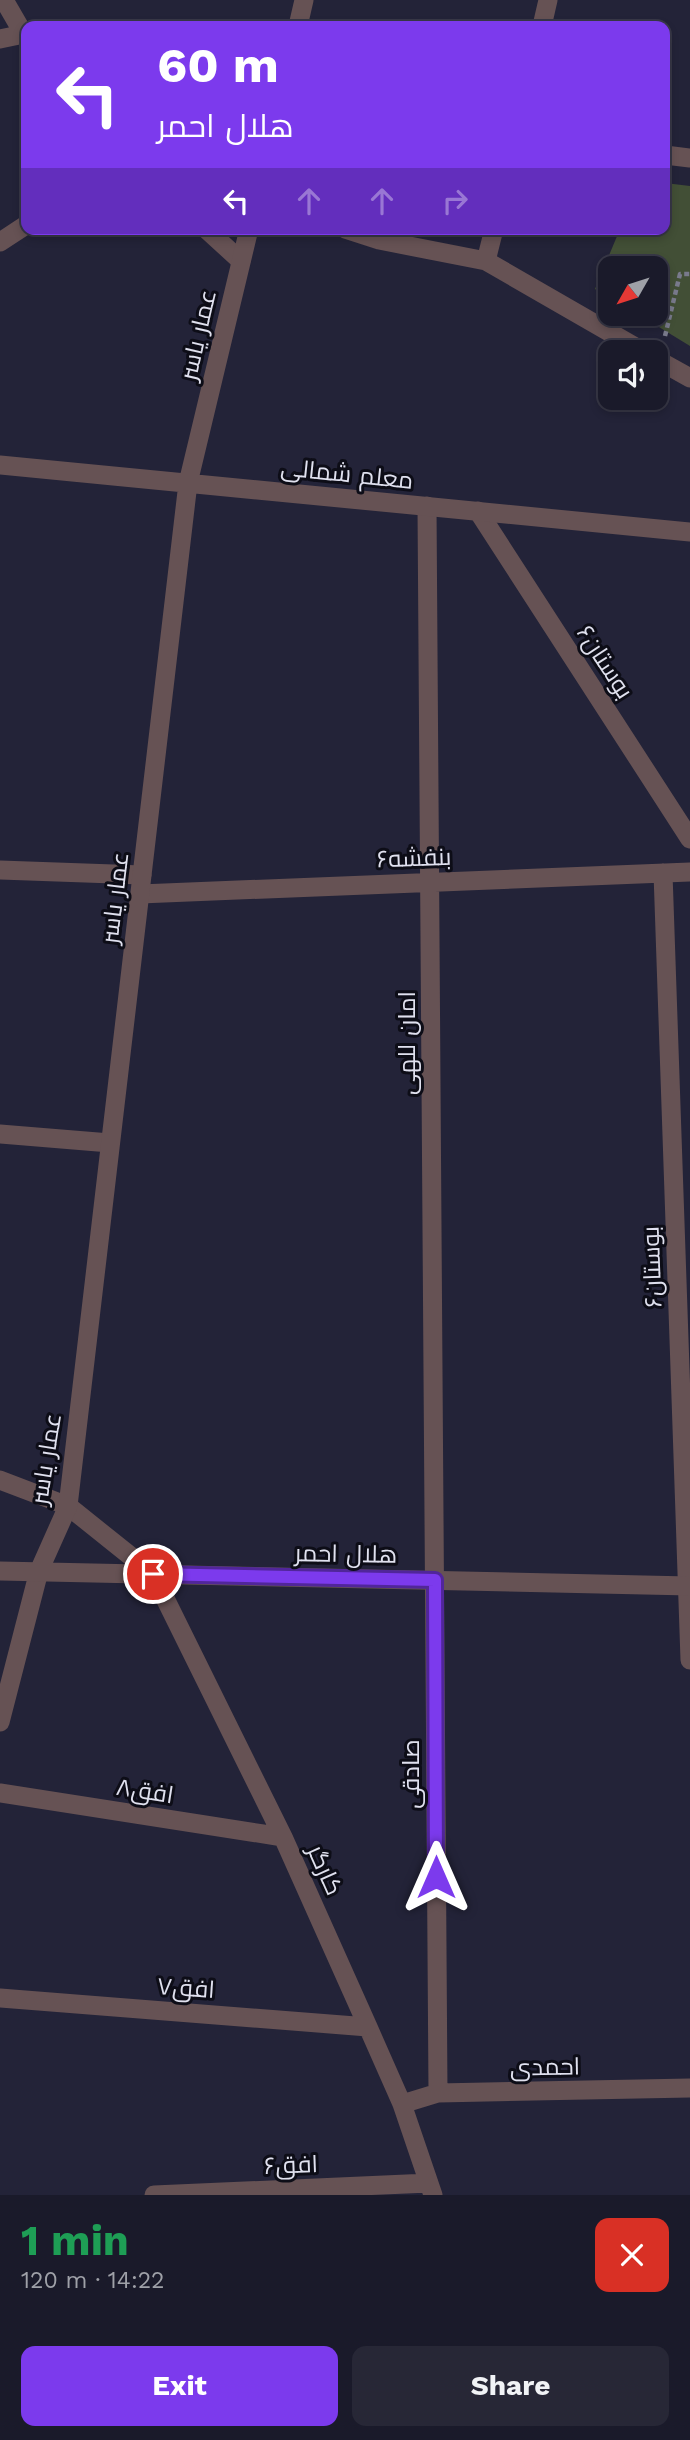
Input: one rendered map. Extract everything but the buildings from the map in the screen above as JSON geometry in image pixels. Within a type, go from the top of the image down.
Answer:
[{"type":"street","points":[[4,0],[21,29]]},
{"type":"street","points":[[299,21],[304,0]]},
{"type":"street","points":[[543,21],[548,0]]},
{"type":"street","points":[[0,39],[21,36]]},
{"type":"street","points":[[670,156],[690,158]]},
{"type":"street","points":[[0,242],[21,228]]},
{"type":"street","points":[[213,235],[241,261]]},
{"type":"street","name":"عمار یاسر","points":[[0,1722],[39,1572],[68,1506],[188,483],[248,235]]},
{"type":"street","points":[[364,235],[486,261],[623,340]]},
{"type":"street","points":[[486,261],[492,235]]},
{"type":"street","points":[[668,366],[690,378]]},
{"type":"street","name":"معلم شمالی","points":[[0,465],[690,532]]},
{"type":"street","name":"امان للهی","points":[[427,506],[435,1580]]},
{"type":"street","name":"بوستان۶","points":[[478,511],[690,839]]},
{"type":"street","name":"بنفشه۶","points":[[0,870],[141,884],[430,882],[690,872]]},
{"type":"street","name":"بوستان۶","points":[[663,873],[690,1660]]},
{"type":"street","points":[[0,1134],[110,1143]]},
{"type":"street","points":[[0,1480],[68,1506],[153,1574]]},
{"type":"street","name":"هلال احمر","points":[[0,1570],[689,1586]]},
{"type":"street","name":"کارگر","points":[[153,1574],[283,1837],[402,2104],[431,2189]]},
{"type":"street","name":"صادقی","points":[[435,1580],[438,2094]]},
{"type":"street","name":"افق۸","points":[[0,1793],[283,1837]]},
{"type":"street","name":"افق۷","points":[[0,1998],[368,2027]]},
{"type":"street","name":"احمدی","points":[[402,2104],[438,2094],[690,2088]]},
{"type":"street","name":"افق۶","points":[[154,2195],[431,2189]]},
{"type":"path","points":[[659,340],[680,274],[690,274]]},
{"type":"green space","points":[[670,184],[690,186],[690,346],[657,326],[668,326],[668,256],[609,256],[618,235],[670,235]]},
{"type":"route","points":[[153,1574],[435,1580],[436,1877]]}]
